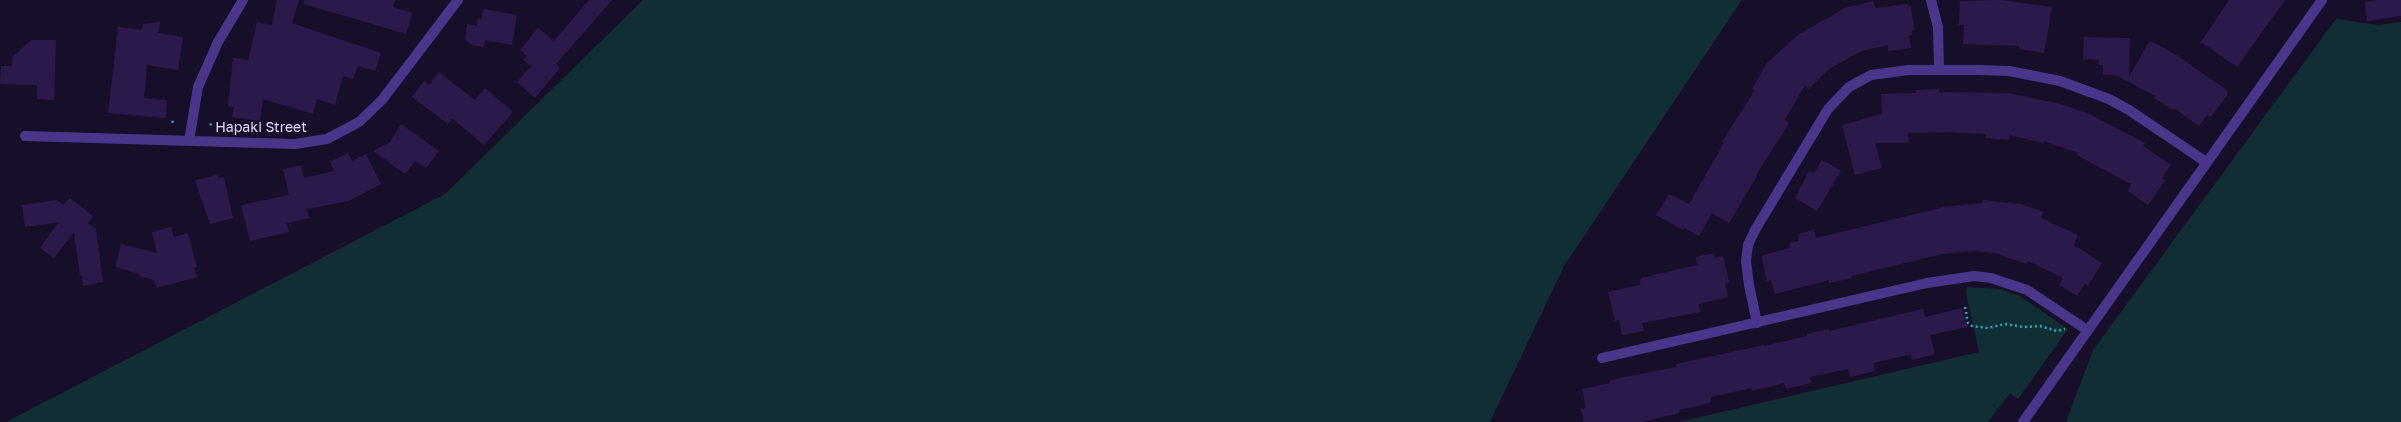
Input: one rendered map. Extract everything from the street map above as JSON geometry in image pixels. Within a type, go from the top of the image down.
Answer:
[{"type":"street","points":[[189,141],[198,87],[218,42],[243,0]]},
{"type":"street","name":"Hapaki Street","points":[[25,136],[295,144],[327,139],[344,132],[359,122],[382,100],[458,0]]},
{"type":"street","points":[[1931,0],[1938,27],[1939,69]]},
{"type":"street","points":[[2023,422],[2322,0]]},
{"type":"street","points":[[1757,323],[1747,273],[1748,245],[1755,230],[1828,109],[1849,87],[1871,75],[1887,72],[1939,69],[2009,71],[2060,81],[2109,99],[2129,110],[2206,162]]},
{"type":"street","points":[[1602,358],[1927,283],[1974,276],[1991,278],[2027,290],[2087,330]]},
{"type":"path","points":[[210,126],[213,122]]},
{"type":"path","points":[[1965,307],[1968,323],[1972,326],[1988,328],[2009,324],[2024,327],[2040,326],[2053,331],[2065,329],[2068,331]]},
{"type":"green space","points":[[643,0],[1742,0],[1564,266],[1490,422],[6,422],[445,194]]},
{"type":"green space","points":[[2336,19],[2379,25],[2401,22],[2401,422],[2066,422],[2093,350]]},
{"type":"green space","points":[[1967,287],[2000,289],[2020,296],[2068,329],[2018,399],[2010,393],[1988,422],[1679,422],[1979,352],[1966,293]]},
{"type":"building","points":[[277,0],[299,0],[292,23],[381,53],[375,71],[358,66],[353,79],[343,76],[335,105],[317,99],[313,114],[263,99],[260,121],[232,117],[234,107],[228,106],[233,58],[248,60],[257,22],[272,25]]},
{"type":"building","points":[[304,0],[395,0],[393,7],[412,13],[406,34],[304,4]]},
{"type":"building","points":[[589,0],[612,0],[556,64],[560,68],[535,98],[517,82],[531,66],[523,60],[527,56],[520,50],[538,28],[554,41]]},
{"type":"building","points":[[2000,0],[2052,7],[2044,53],[2019,49],[2019,46],[1963,44],[1964,25],[1959,25],[1960,1]]},
{"type":"building","points":[[2229,0],[2285,0],[2237,67],[2201,42]]},
{"type":"building","points":[[2378,0],[2401,0],[2401,16],[2367,21],[2365,2]]},
{"type":"building","points":[[1873,1],[1875,8],[1908,4],[1908,6],[1911,6],[1914,30],[1912,31],[1912,35],[1909,35],[1911,48],[1888,51],[1888,45],[1861,51],[1829,69],[1809,89],[1805,85],[1785,120],[1789,123],[1756,175],[1757,176],[1729,223],[1712,213],[1699,236],[1684,228],[1683,230],[1656,215],[1669,194],[1689,204],[1724,143],[1722,142],[1755,90],[1752,89],[1767,63],[1799,34],[1845,8]]},
{"type":"building","points":[[483,9],[517,15],[512,45],[485,40],[484,47],[472,45],[465,39],[467,24],[477,26],[478,18],[482,19]]},
{"type":"building","points":[[160,22],[158,33],[183,37],[178,70],[147,65],[144,98],[167,100],[166,118],[108,113],[118,27],[142,30],[143,24]]},
{"type":"building","points":[[2084,37],[2130,38],[2129,77],[2148,43],[2151,41],[2178,56],[2228,91],[2227,95],[2213,114],[2210,117],[2207,115],[2199,126],[2174,108],[2173,110],[2154,98],[2155,96],[2116,75],[2103,75],[2103,65],[2098,65],[2099,60],[2083,59]]},
{"type":"building","points":[[32,40],[56,40],[54,100],[37,99],[37,85],[0,84],[1,66],[12,66],[13,56]]},
{"type":"building","points":[[439,72],[475,100],[485,88],[513,112],[484,145],[452,118],[448,124],[412,97],[424,81],[429,85]]},
{"type":"building","points":[[1939,89],[1939,92],[2008,93],[2061,104],[2091,115],[2145,143],[2143,146],[2171,165],[2162,178],[2165,180],[2148,205],[2128,191],[2131,184],[2077,155],[2078,153],[2043,141],[2043,143],[2010,135],[2009,140],[1986,138],[1986,134],[1950,132],[1908,133],[1909,143],[1875,143],[1882,168],[1855,175],[1842,125],[1882,114],[1881,94],[1916,93],[1916,90]]},
{"type":"building","points":[[401,124],[439,151],[426,168],[415,161],[405,174],[373,151],[390,142]]},
{"type":"building","points":[[348,153],[352,161],[366,154],[381,184],[349,201],[307,209],[309,218],[287,223],[289,232],[250,241],[241,205],[289,195],[283,169],[301,165],[304,178],[334,171],[330,162]]},
{"type":"building","points":[[1822,160],[1841,171],[1817,211],[1795,198],[1809,171],[1814,173]]},
{"type":"building","points":[[217,175],[218,178],[224,177],[233,218],[210,224],[195,180]]},
{"type":"building","points":[[70,198],[93,216],[88,223],[96,229],[103,282],[83,286],[82,275],[80,276],[74,232],[54,258],[40,248],[59,222],[25,227],[22,205],[57,200],[64,205]]},
{"type":"building","points":[[1982,200],[2021,204],[2043,212],[2041,218],[2078,235],[2074,245],[2102,263],[2088,286],[2085,284],[2077,296],[2059,285],[2063,278],[2028,261],[2027,264],[1994,253],[1974,251],[1942,254],[1851,276],[1852,278],[1829,283],[1829,280],[1775,294],[1771,280],[1767,281],[1762,259],[1763,255],[1790,248],[1789,243],[1799,241],[1798,234],[1814,230],[1816,238],[1944,207],[1982,203]]},
{"type":"building","points":[[171,227],[174,237],[188,233],[197,267],[194,268],[197,277],[157,288],[154,280],[139,276],[140,274],[115,267],[121,244],[157,253],[152,232]]},
{"type":"building","points":[[1714,253],[1715,258],[1723,256],[1729,282],[1725,283],[1728,297],[1699,304],[1700,312],[1642,323],[1644,331],[1622,335],[1619,320],[1615,321],[1608,292],[1640,285],[1641,278],[1697,265],[1696,257]]},
{"type":"building","points":[[1962,308],[1967,327],[1930,335],[1935,354],[1912,360],[1911,355],[1908,355],[1873,363],[1875,371],[1850,377],[1848,369],[1810,377],[1811,383],[1786,389],[1784,383],[1752,391],[1751,388],[1711,397],[1710,403],[1679,410],[1679,413],[1641,422],[1584,422],[1581,409],[1586,408],[1582,389],[1610,383],[1610,380],[1677,367],[1676,364],[1764,346],[1807,336],[1807,334],[1829,329],[1829,331],[1923,309],[1925,317]]}]
